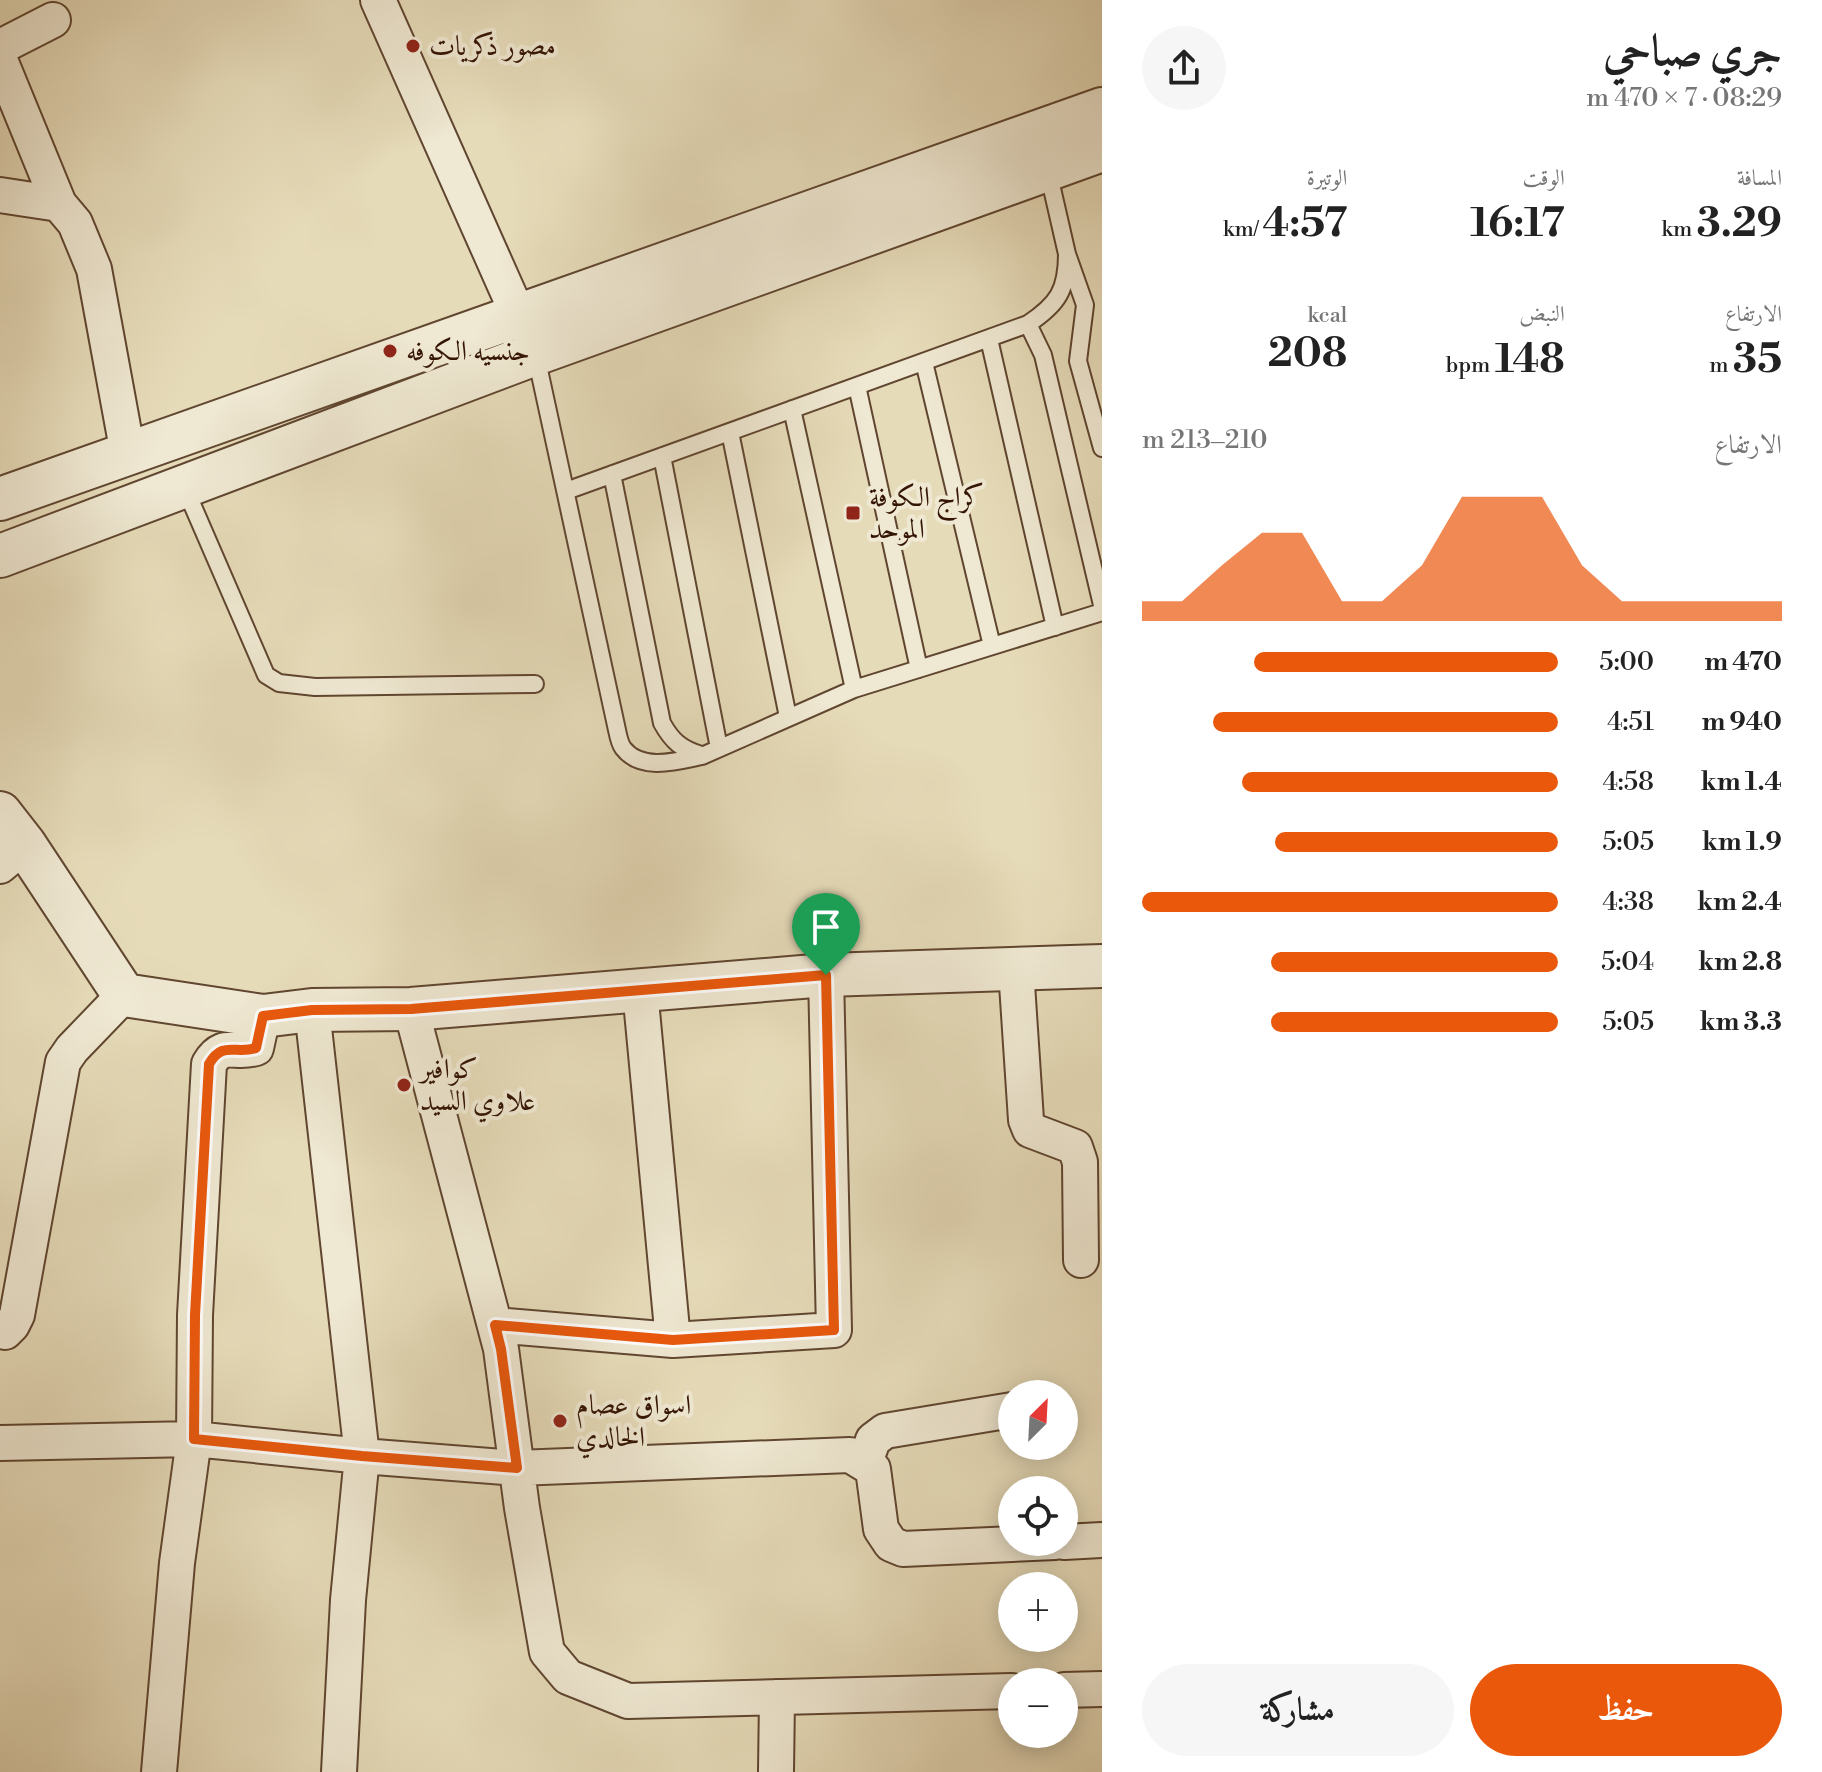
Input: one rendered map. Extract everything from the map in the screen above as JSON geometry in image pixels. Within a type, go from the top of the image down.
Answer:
[{"type":"street","points":[[378,0],[519,317]]},
{"type":"street","points":[[0,47],[53,20]]},
{"type":"street","points":[[0,60],[59,204],[75,223],[94,269],[128,454]]},
{"type":"street","points":[[0,499],[1102,109]]},
{"type":"street","points":[[0,556],[535,354],[1102,150]]},
{"type":"street","points":[[0,195],[59,204]]},
{"type":"street","points":[[8,842],[124,995],[263,1016],[312,1010],[411,1009],[826,975],[1102,966]]},
{"type":"street","points":[[1016,969],[1026,1120],[1030,1130],[1075,1147],[1080,1162],[1081,1260]]},
{"type":"street","points":[[495,1325],[673,1340],[834,1330],[826,975]]},
{"type":"street","points":[[640,990],[673,1340]]},
{"type":"street","points":[[5,1332],[17,1315],[63,1062],[124,995]]},
{"type":"street","points":[[411,1009],[501,1349],[547,1652],[568,1677],[628,1701],[998,1691]]},
{"type":"street","points":[[312,1010],[362,1456],[348,1600],[339,1772]]},
{"type":"street","points":[[159,1772],[177,1563],[194,1439],[195,1315],[209,1064],[215,1055],[225,1049],[246,1052],[256,1048],[263,1016]]},
{"type":"street","points":[[865,1463],[873,1440],[885,1431],[998,1412]]},
{"type":"street","points":[[0,1443],[194,1439],[517,1468],[850,1455],[873,1469],[881,1529],[891,1544],[903,1549],[998,1545]]},
{"type":"street","points":[[1078,1541],[1102,1540]]},
{"type":"street","points":[[1078,1690],[1102,1689]]},
{"type":"street","points":[[776,1772],[777,1697]]},
{"type":"lane","points":[[1048,170],[1067,254],[1085,305],[1078,348],[1079,372],[1102,448]]},
{"type":"lane","points":[[566,491],[1028,324],[1044,313],[1061,294],[1067,275],[1067,254]]},
{"type":"lane","points":[[1028,324],[1043,355],[1102,605]]},
{"type":"lane","points":[[989,339],[1055,627]]},
{"type":"lane","points":[[535,354],[617,730],[623,749],[640,761],[657,763],[702,756],[854,689],[1102,612]]},
{"type":"lane","points":[[924,362],[992,646]]},
{"type":"lane","points":[[857,386],[919,669]]},
{"type":"lane","points":[[792,409],[854,689]]},
{"type":"lane","points":[[730,432],[788,717]]},
{"type":"lane","points":[[662,456],[719,748]]},
{"type":"lane","points":[[612,474],[662,723],[671,739],[702,756]]},
{"type":"lane","points":[[185,486],[266,675],[279,683],[315,687],[535,684]]},
{"type":"place","name":"مصور ذكريات","points":[[413,46]]},
{"type":"place","name":"جنسيه الكوفه","points":[[390,351]]},
{"type":"place","name":"كراج الكوفة الموحد","points":[[853,513]]},
{"type":"place","name":"كوافير علاوي السيد","points":[[404,1085]]},
{"type":"place","name":"اسواق عصام الخالدي","points":[[560,1421]]},
{"type":"route","points":[[826,975],[834,1330],[673,1340],[495,1325],[517,1468],[194,1439],[195,1315],[209,1064],[215,1055],[225,1049],[246,1052],[256,1048],[263,1016],[312,1010],[411,1009],[826,975]]}]
